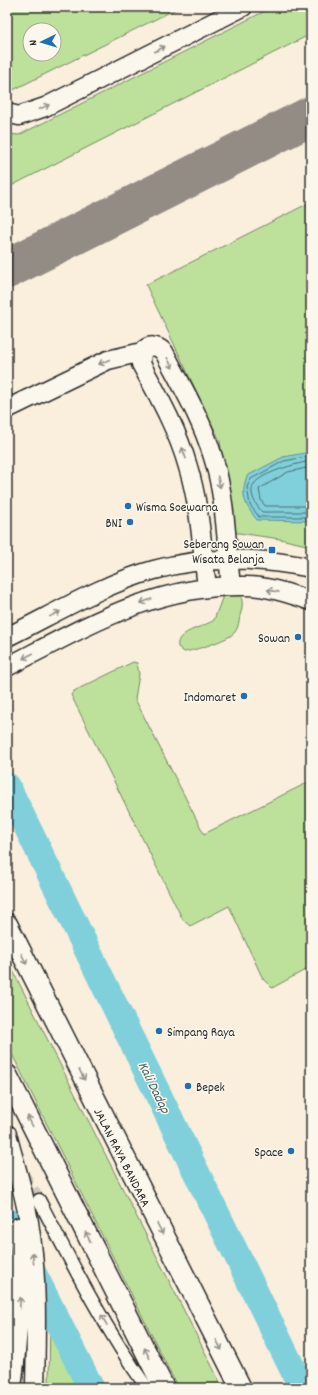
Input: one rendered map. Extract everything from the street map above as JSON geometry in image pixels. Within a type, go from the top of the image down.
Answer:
[{"type":"main road","name":"JALAN RAYA BANDARA","points":[[7,924],[241,1388]]},
{"type":"main road","points":[[7,1075],[164,1388]]},
{"type":"street","points":[[7,113],[19,116],[44,107],[243,7]]},
{"type":"street","points":[[7,409],[108,360],[142,352],[148,347],[157,346],[164,352],[201,422],[214,458],[222,493],[231,586]]},
{"type":"street","points":[[142,352],[141,364],[177,435],[188,466],[196,497],[207,587]]},
{"type":"street","points":[[7,637],[110,586],[153,570],[180,564],[249,558],[280,561],[311,568]]},
{"type":"street","points":[[7,667],[121,610],[162,595],[207,587],[247,586],[290,594],[311,601]]},
{"type":"street","points":[[8,1136],[17,1212],[20,1261],[16,1356],[12,1388]]},
{"type":"street","points":[[8,1136],[23,1193],[30,1228],[34,1268],[36,1353],[35,1388]]},
{"type":"street","points":[[39,1200],[71,1263],[119,1346],[147,1388]]},
{"type":"green space","points":[[7,7],[180,7],[7,93]]},
{"type":"green space","points":[[273,7],[311,7],[311,34],[7,188],[7,134],[19,135]]},
{"type":"green space","points":[[311,202],[311,546],[280,539],[232,532],[220,441],[146,285]]},
{"type":"green space","points":[[238,592],[242,599],[242,606],[238,626],[234,633],[218,642],[184,652],[178,647],[178,642],[185,634],[214,620],[224,593]]},
{"type":"green space","points":[[133,662],[137,663],[139,674],[135,699],[204,834],[311,781],[311,970],[307,969],[272,988],[263,979],[229,906],[190,926],[183,920],[71,695],[74,691]]},
{"type":"green space","points":[[7,959],[223,1388],[178,1388],[7,1044]]},
{"type":"green space","points":[[50,1314],[88,1388],[49,1388]]},
{"type":"water","points":[[311,452],[311,521],[257,520],[249,509],[245,500],[244,489],[247,476],[283,457]]},
{"type":"waterway","name":"Kali Dadap","points":[[7,786],[302,1388]]},
{"type":"waterway","name":"Kali Dadap","points":[[7,1221],[91,1388]]},
{"type":"taxiway","points":[[7,269],[311,116]]},
{"type":"tunnel","points":[[23,1174],[39,1200]]},
{"type":"place","name":"Wisma Soewarna","points":[[128,506]]},
{"type":"place","name":"BNI","points":[[130,522]]},
{"type":"place","name":"Seberang Sowan Wisata Belanja","points":[[272,550]]},
{"type":"place","name":"Sowan","points":[[298,637]]},
{"type":"place","name":"Indomaret","points":[[244,696]]},
{"type":"place","name":"Simpang Raya","points":[[159,1031]]},
{"type":"place","name":"Bepek","points":[[188,1086]]},
{"type":"place","name":"Space","points":[[291,1151]]}]
